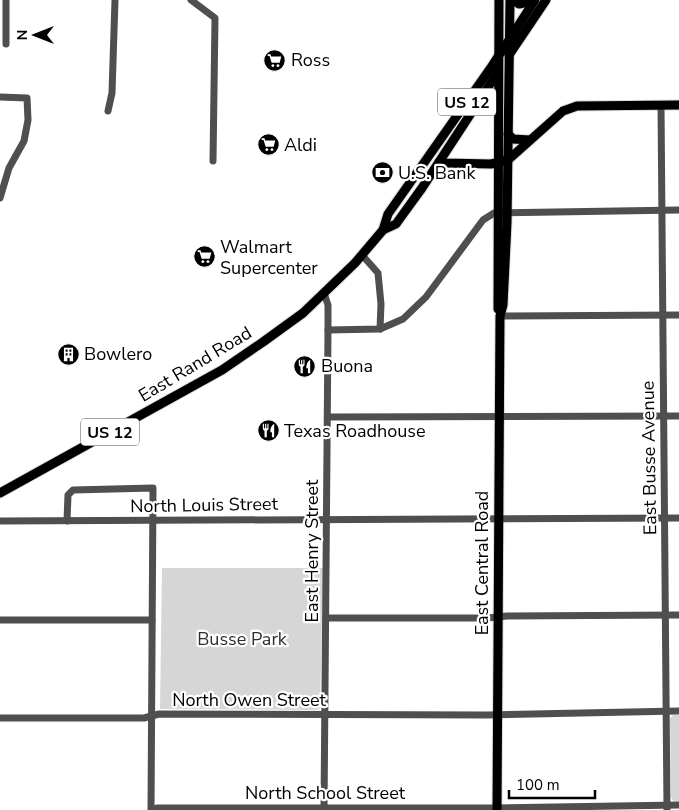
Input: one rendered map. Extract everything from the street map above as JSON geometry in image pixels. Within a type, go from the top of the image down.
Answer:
[{"type":"main road","name":"East Central Road","points":[[499,0],[505,52],[508,134],[508,160],[502,212]]},
{"type":"main road","name":"East Central Road","points":[[505,52],[512,0]]},
{"type":"main road","points":[[512,0],[517,4],[521,4],[528,0]]},
{"type":"main road","name":"US 12","points":[[505,52],[535,0]]},
{"type":"main road","name":"US 12","points":[[505,52],[546,0]]},
{"type":"main road","name":"East Rand Road","points":[[0,493],[222,370],[303,313],[362,255],[383,230],[398,221],[499,72],[505,52]]},
{"type":"main road","name":"East Rand Road","points":[[383,230],[388,214],[505,52]]},
{"type":"main road","name":"East Central Road","points":[[497,809],[500,316],[503,305],[502,212],[498,163],[499,72]]},
{"type":"main road","points":[[439,162],[498,163],[508,160],[569,108],[597,105],[679,105]]},
{"type":"main road","points":[[508,134],[515,139],[530,140]]},
{"type":"street","points":[[6,0],[6,44]]},
{"type":"street","points":[[108,111],[112,93],[115,0]]},
{"type":"street","points":[[191,0],[215,18],[213,161]]},
{"type":"street","points":[[0,97],[27,98],[28,120],[24,141],[2,182],[0,198]]},
{"type":"street","name":"East Busse Avenue","points":[[661,105],[667,808]]},
{"type":"street","points":[[328,330],[380,329],[400,321],[418,307],[458,256],[483,220],[488,216],[502,212],[679,210]]},
{"type":"street","points":[[362,255],[378,273],[381,304],[380,329]]},
{"type":"street","name":"East Henry Street","points":[[324,293],[328,305],[324,809]]},
{"type":"street","points":[[500,316],[679,315]]},
{"type":"street","points":[[328,417],[679,416]]},
{"type":"street","points":[[67,521],[68,496],[73,490],[153,488],[152,810]]},
{"type":"street","name":"North Louis Street","points":[[0,521],[326,518],[679,518]]},
{"type":"street","points":[[326,618],[679,615]]},
{"type":"street","points":[[0,620],[152,620]]},
{"type":"street","name":"North Owen Street","points":[[0,718],[144,718],[159,714],[325,715],[679,711]]},
{"type":"street","name":"North School Street","points":[[152,810],[157,808],[667,808],[679,805]]},
{"type":"green space","name":"Busse Park","points":[[162,568],[323,568],[320,709],[160,709]]},
{"type":"green space","points":[[673,715],[679,715],[679,802],[673,801],[671,797],[670,718]]},
{"type":"place","name":"Ross","points":[[275,60]]},
{"type":"place","name":"Aldi","points":[[268,145]]},
{"type":"place","name":"U.S. Bank","points":[[382,173]]},
{"type":"place","name":"Walmart Supercenter","points":[[204,257]]},
{"type":"place","name":"Bowlero","points":[[68,354]]},
{"type":"place","name":"Buona","points":[[305,366]]},
{"type":"place","name":"Texas Roadhouse","points":[[268,431]]}]
